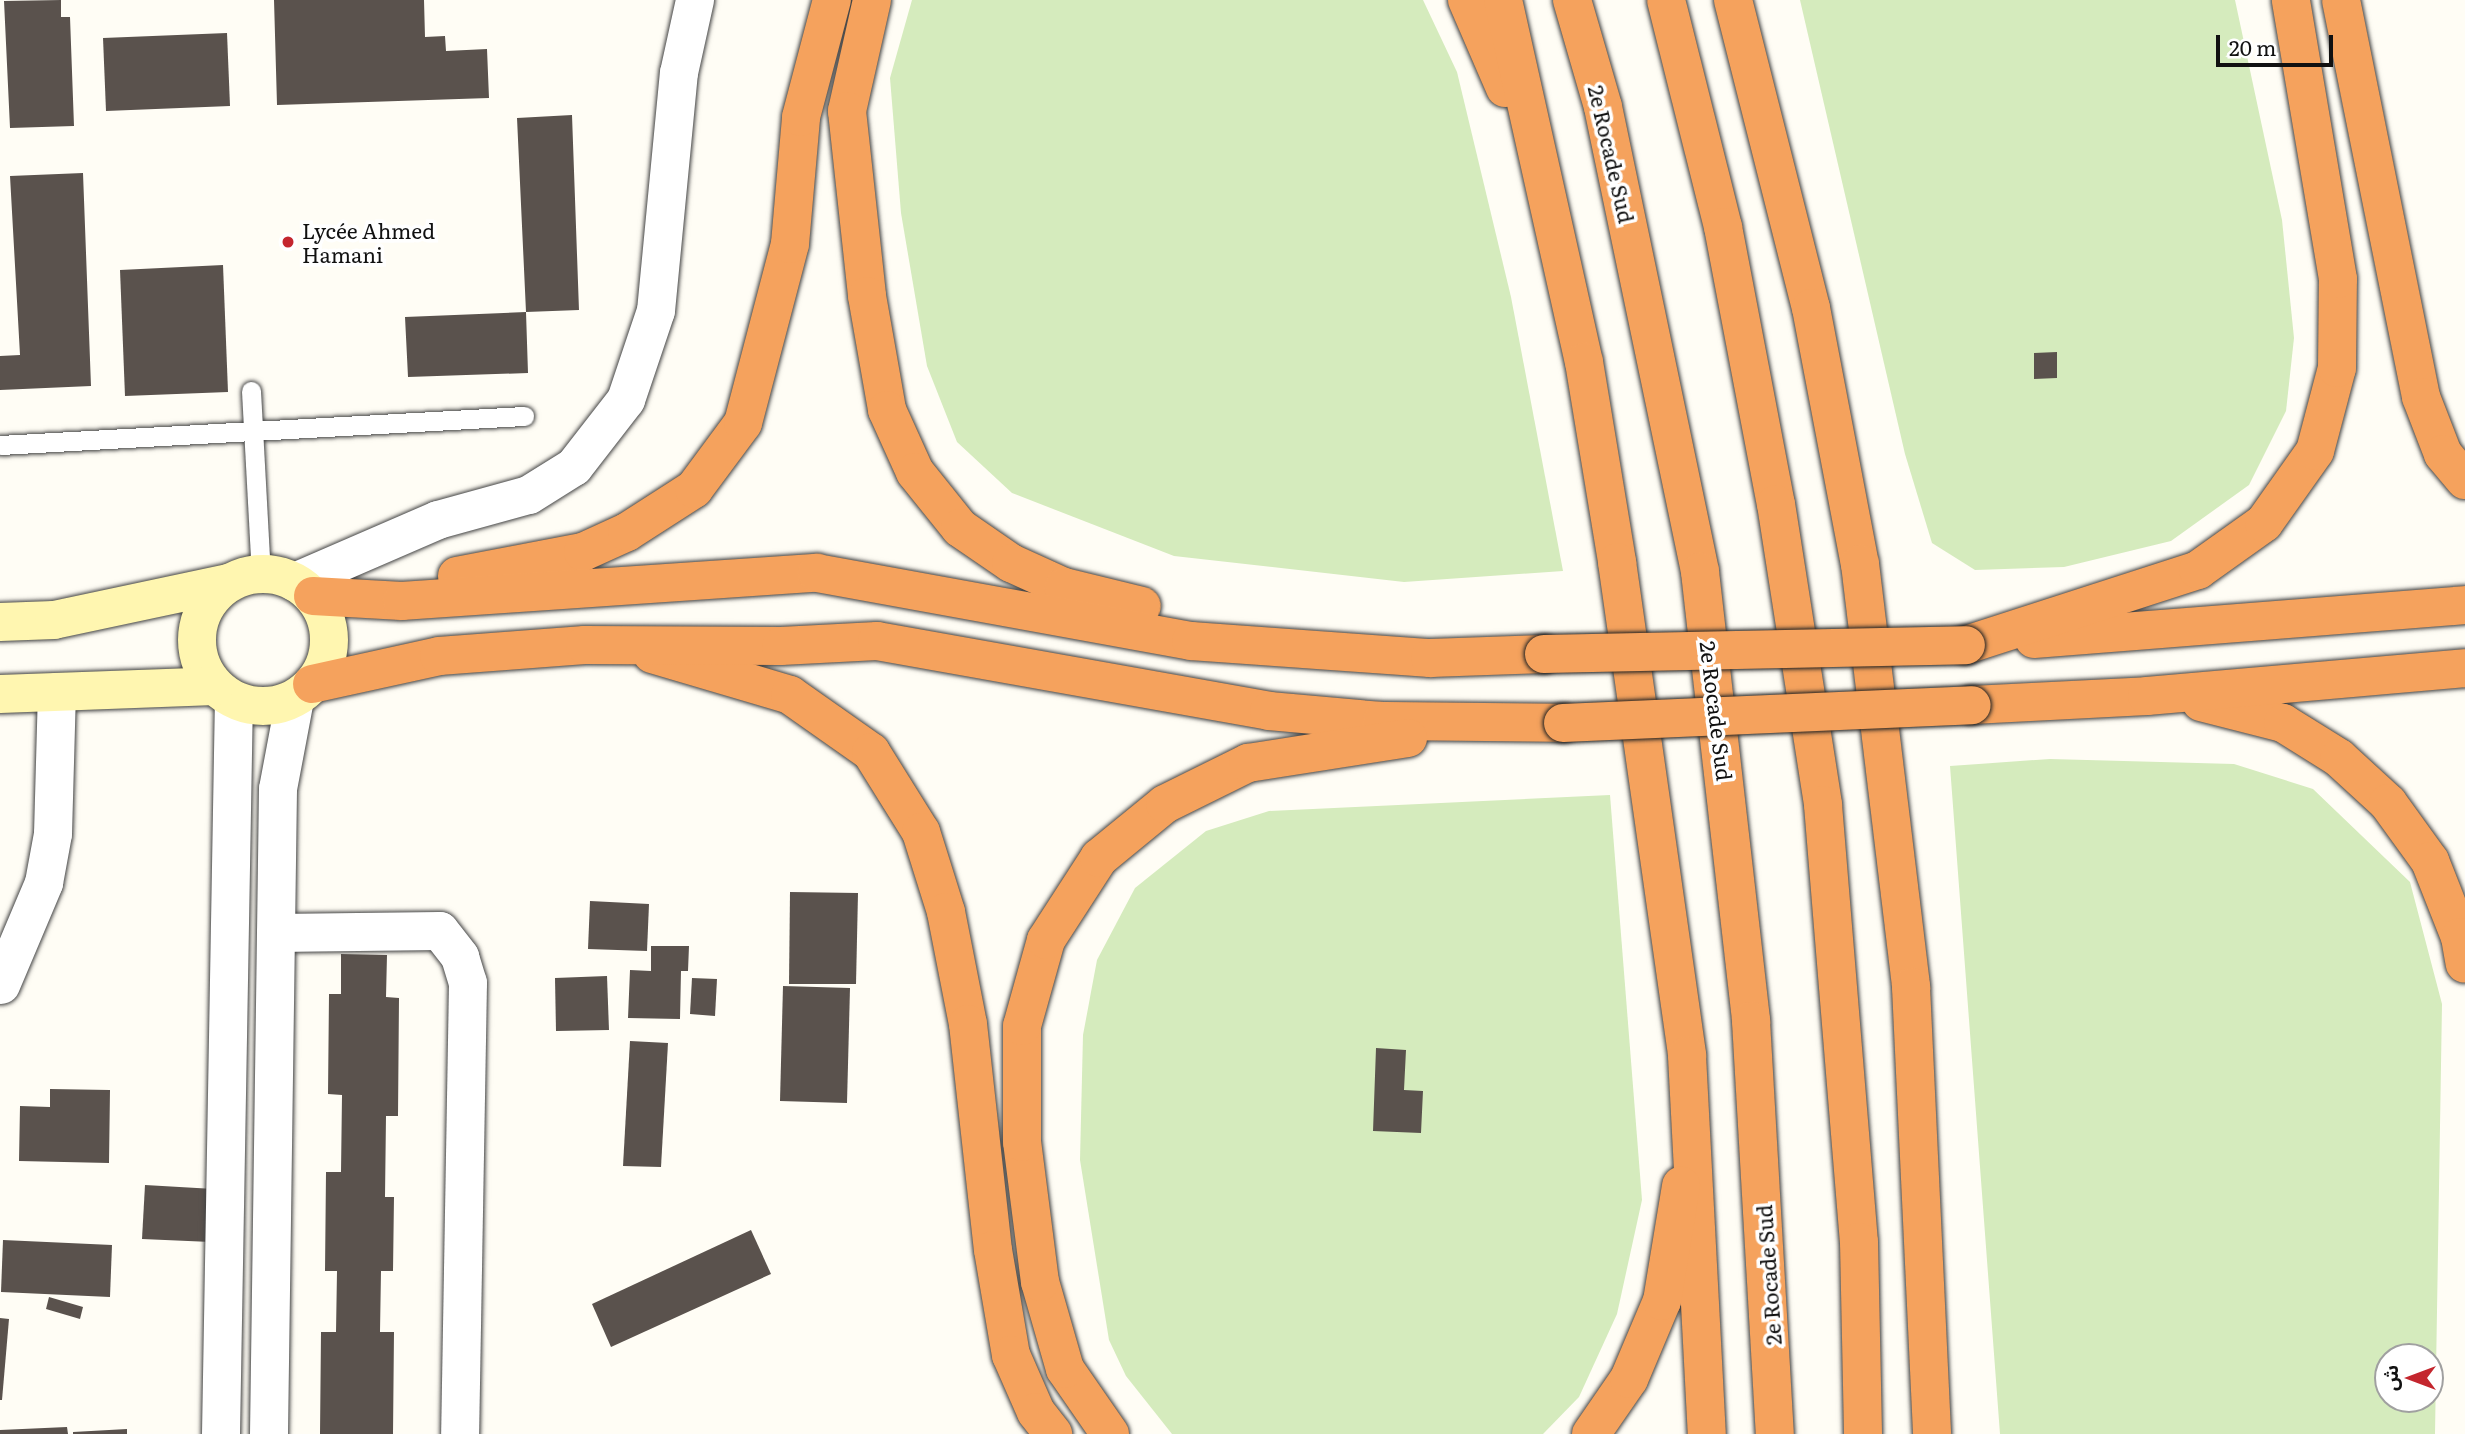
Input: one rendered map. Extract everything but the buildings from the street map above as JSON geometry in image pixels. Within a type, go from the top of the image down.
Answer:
[{"type":"highway","points":[[289,587],[583,552],[627,532],[694,489],[743,423],[790,244],[801,117],[832,0]]},
{"type":"highway","points":[[872,0],[847,111],[870,309],[887,410],[915,472],[960,527],[1011,563],[1064,587],[1165,612],[1430,658]]},
{"type":"highway","points":[[1467,0],[1503,77],[1604,486]]},
{"type":"highway","points":[[1503,0],[1584,362],[1687,1056],[1707,1434]]},
{"type":"highway","name":"2e Rocade Sud","points":[[1572,0],[1603,107],[1700,572],[1751,1021],[1775,1434]]},
{"type":"highway","points":[[1666,0],[1726,241],[1776,504],[1823,806],[1859,1242],[1863,1434]]},
{"type":"highway","points":[[1733,0],[1811,309]]},
{"type":"highway","points":[[1745,0],[1811,309],[1860,564],[1911,987],[1946,1434]]},
{"type":"highway","points":[[1966,645],[2198,570],[2264,523],[2315,451],[2337,368],[2338,279],[2291,0]]},
{"type":"highway","points":[[2341,0],[2421,397],[2443,454],[2465,480]]},
{"type":"highway","points":[[289,587],[402,601],[817,573],[1191,641],[1430,658],[1966,645],[2465,605]]},
{"type":"highway","points":[[303,691],[439,656],[623,644],[780,646],[877,641],[1269,711],[1382,721],[1563,723],[2147,696],[2465,668]]},
{"type":"highway","points":[[623,644],[790,695],[871,752],[921,832],[946,912],[968,1024],[993,1250],[1011,1354],[1036,1412],[1053,1434]]},
{"type":"highway","points":[[2147,696],[2222,704],[2283,723],[2339,758],[2388,803],[2430,861],[2460,937],[2465,964]]},
{"type":"highway","points":[[1110,1434],[1065,1369],[1040,1282],[1023,1155],[1022,1026],[1046,940],[1099,858],[1165,804],[1248,763],[1507,722]]},
{"type":"highway","points":[[1911,987],[1932,1434]]},
{"type":"highway","points":[[1591,1434],[1629,1379],[1662,1301],[1691,1122]]},
{"type":"main road","points":[[0,622],[54,620],[289,587]]},
{"type":"main road","points":[[0,694],[225,693],[256,706],[303,691],[329,641],[325,616],[289,587],[210,598],[196,642],[202,668],[225,693]]},
{"type":"street","points":[[289,587],[438,520],[529,495],[574,467],[626,400],[656,311],[679,73],[695,0]]},
{"type":"street","points":[[269,1434],[278,789],[303,691]]},
{"type":"street","points":[[1,985],[44,883],[53,834],[57,692]]},
{"type":"street","points":[[221,1434],[225,693]]},
{"type":"street","points":[[276,933],[440,931],[460,957],[468,984],[460,1434]]},
{"type":"lane","points":[[251,391],[253,435],[289,587]]},
{"type":"lane","points":[[0,445],[253,435],[524,416]]},
{"type":"green space","points":[[912,0],[1423,0],[1457,72],[1511,297],[1563,571],[1404,582],[1174,556],[1012,493],[957,442],[927,366],[901,213],[890,78]]},
{"type":"green space","points":[[1800,0],[2235,0],[2282,220],[2294,338],[2286,411],[2249,485],[2171,541],[2064,567],[1975,570],[1932,543],[1905,454]]},
{"type":"green space","points":[[2050,759],[2234,764],[2313,789],[2410,882],[2442,1004],[2436,1343],[2374,1343],[2374,1413],[2435,1413],[2435,1434],[2000,1434],[1950,766]]},
{"type":"green space","points":[[1610,795],[1642,1200],[1617,1314],[1579,1397],[1543,1434],[1172,1434],[1126,1376],[1109,1340],[1080,1160],[1083,1035],[1097,960],[1135,888],[1206,831],[1269,811]]},
{"type":"place","name":"Lycée Ahmed Hamani","points":[[288,242]]}]
